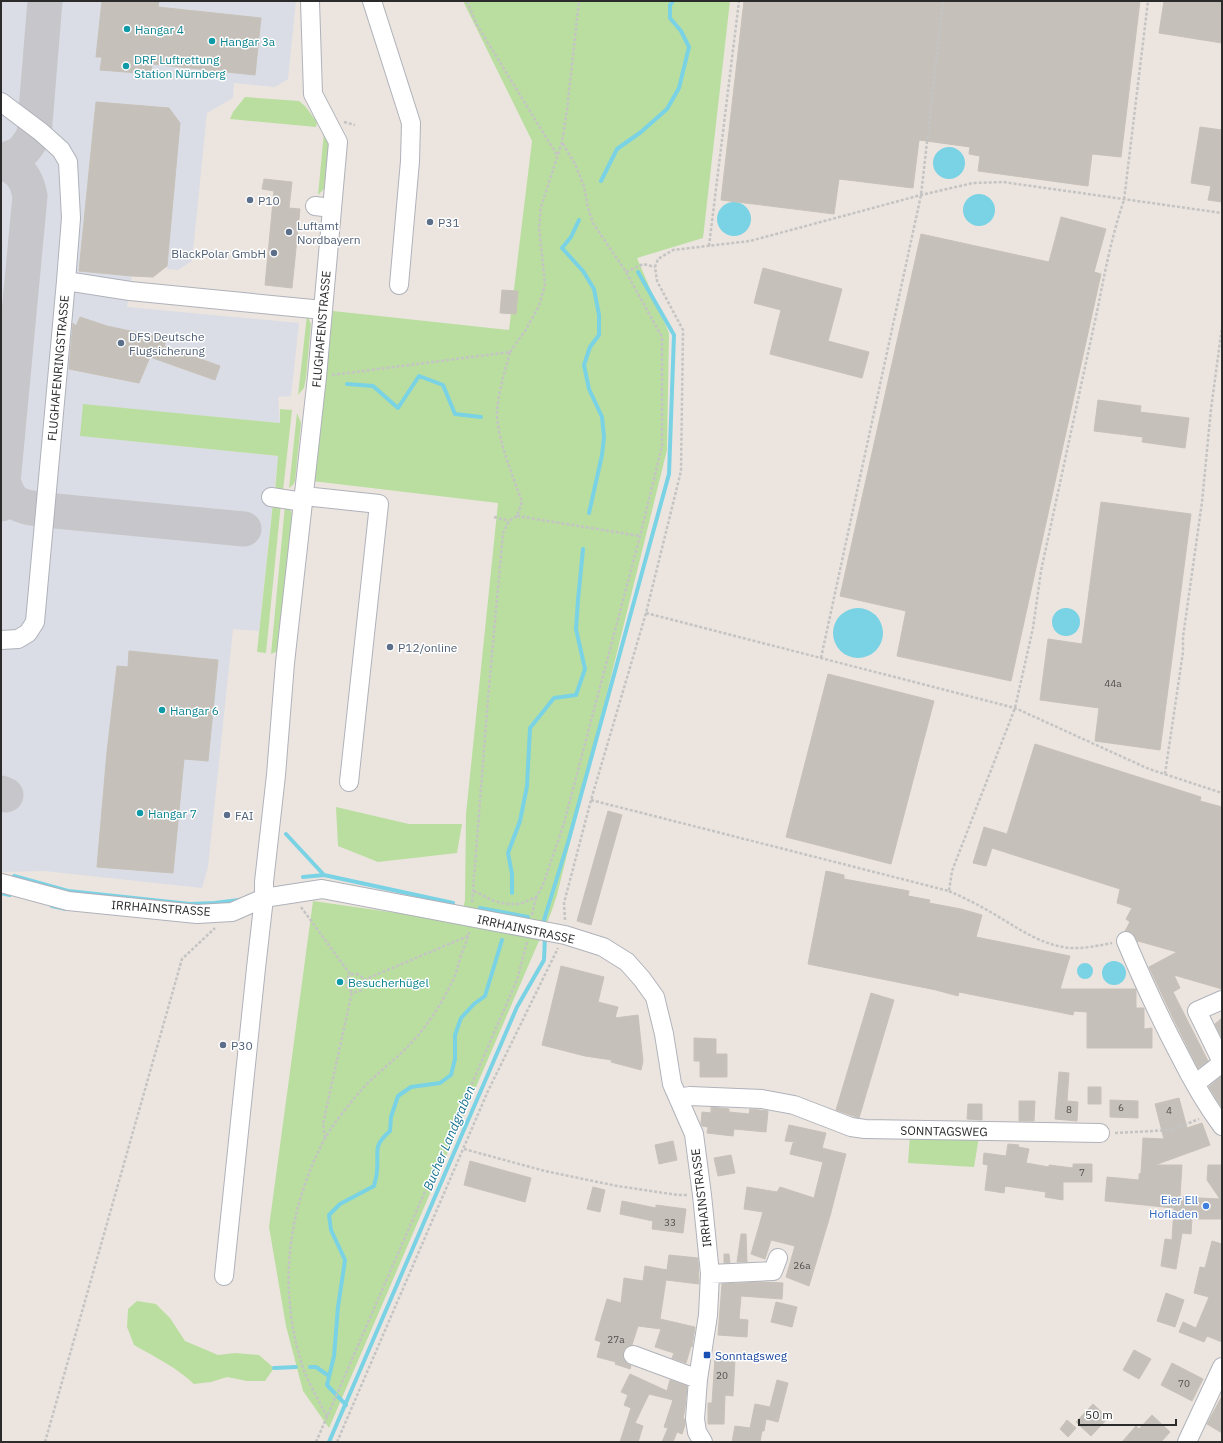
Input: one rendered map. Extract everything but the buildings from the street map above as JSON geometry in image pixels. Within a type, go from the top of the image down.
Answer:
[{"type":"street","name":"FLUGHAFENSTRASSE","points":[[224,1276],[264,898],[264,882],[276,775],[285,663],[318,377],[338,142],[313,94],[310,1]]},
{"type":"street","points":[[372,1],[411,123],[410,161],[400,285]]},
{"type":"street","name":"FLUGHAFENRINGSTRASSE","points":[[1,102],[41,132],[61,150],[68,162],[70,218],[66,281],[35,622],[28,633],[18,639],[1,640]]},
{"type":"street","points":[[314,206],[332,208]]},
{"type":"street","points":[[66,281],[130,291],[323,310]]},
{"type":"street","points":[[271,497],[379,504],[349,782]]},
{"type":"street","name":"IRRHAINSTRASSE","points":[[1,883],[68,901],[198,914],[232,912],[264,898],[322,889],[547,932],[603,947],[627,962],[655,997],[664,1034],[672,1084],[694,1134],[710,1274],[708,1315],[698,1379],[694,1439]]},
{"type":"street","points":[[1126,941],[1143,982],[1195,1084],[1217,1115]]},
{"type":"street","points":[[1195,1084],[1222,1062],[1197,1011],[1222,1000]]},
{"type":"street","name":"SONNTAGSWEG","points":[[678,1098],[690,1096],[762,1099],[794,1105],[851,1127],[866,1129],[1100,1133]]},
{"type":"street","points":[[710,1274],[773,1271],[778,1258]]},
{"type":"street","points":[[633,1355],[698,1379]]},
{"type":"street","points":[[1187,1442],[1222,1367]]},
{"type":"path","points":[[468,1],[477,25],[557,155]]},
{"type":"path","points":[[327,1417],[302,1366],[293,1329],[288,1297],[288,1264],[292,1231],[311,1167],[325,1139],[345,1110],[365,1086],[413,1041],[435,1012],[452,983],[468,936],[471,917],[502,533],[510,521],[516,516],[522,502],[500,435],[497,410],[501,383],[510,352],[525,331],[539,306],[545,284],[539,228],[540,214],[562,142],[579,1]]},
{"type":"path","points":[[709,246],[739,1]]},
{"type":"path","points":[[822,658],[921,195],[943,1]]},
{"type":"path","points":[[949,891],[952,871],[1015,708],[1033,628],[1041,572],[1106,264],[1116,224],[1124,200],[1148,1]]},
{"type":"path","points":[[473,890],[494,901],[506,904],[520,904],[536,897],[542,885],[564,823],[640,536],[662,446],[662,337],[626,272],[593,223],[588,208],[584,186],[575,164],[562,142]]},
{"type":"path","points":[[337,1442],[491,1085],[547,932],[564,903],[591,800],[646,613],[681,471],[683,330],[657,281],[655,267],[658,259],[673,250],[750,241],[921,195],[974,183],[1003,182],[1222,213]]},
{"type":"path","points":[[626,272],[643,264],[655,267]]},
{"type":"path","points":[[1165,774],[1183,652],[1183,637],[1202,502],[1211,409],[1222,327]]},
{"type":"path","points":[[318,377],[510,352]]},
{"type":"path","points":[[516,516],[640,536]]},
{"type":"path","points":[[494,517],[510,521]]},
{"type":"path","points":[[646,613],[1015,708],[1149,769],[1222,792]]},
{"type":"path","points":[[591,800],[949,891],[986,910],[1024,933],[1043,942],[1064,948],[1085,948],[1126,941]]},
{"type":"path","points":[[292,894],[350,974]]},
{"type":"path","points":[[45,1442],[182,959],[215,928]]},
{"type":"path","points":[[316,1442],[517,980],[525,952],[547,932]]},
{"type":"path","points":[[364,980],[468,936]]},
{"type":"path","points":[[350,974],[359,974],[364,980],[364,987],[359,992],[352,992],[347,988],[346,980],[350,974]]},
{"type":"path","points":[[325,1139],[323,1124],[352,992]]},
{"type":"path","points":[[1100,1133],[1171,1130],[1217,1115]]},
{"type":"path","points":[[464,1149],[545,1171],[617,1186],[678,1195],[702,1195]]},
{"type":"shaded area","points":[[1,1],[296,1],[288,79],[275,87],[234,83],[233,98],[207,113],[192,261],[178,270],[167,269],[167,266],[153,277],[132,276],[127,307],[299,323],[291,396],[278,397],[280,423],[83,405],[81,436],[278,456],[259,631],[233,629],[208,867],[202,888],[44,871],[1,872]]},
{"type":"green space","points":[[463,1],[730,1],[703,238],[637,258],[669,333],[667,450],[557,895],[551,913],[329,1428],[303,1391],[286,1326],[269,1227],[313,901],[460,922],[465,900],[466,814],[498,503],[312,481],[333,311],[509,330],[532,141]]},
{"type":"green space","points":[[245,97],[299,101],[305,106],[317,122],[316,127],[230,119],[233,112]]},
{"type":"green space","points":[[324,132],[329,144],[324,189],[318,195]]},
{"type":"green space","points":[[307,315],[311,324],[306,378],[304,388],[298,395]]},
{"type":"green space","points":[[83,404],[280,423],[280,409],[292,410],[283,491],[275,491],[278,456],[80,436]]},
{"type":"green space","points":[[297,413],[301,423],[295,481],[289,488]]},
{"type":"green space","points":[[273,503],[281,503],[266,653],[257,652]]},
{"type":"green space","points":[[285,505],[290,509],[292,514],[279,647],[278,651],[271,654]]},
{"type":"green space","points":[[336,807],[409,824],[462,824],[457,853],[378,862],[338,846]]},
{"type":"green space","points":[[910,1135],[979,1137],[974,1167],[908,1163]]},
{"type":"green space","points":[[137,1301],[156,1304],[170,1318],[185,1341],[218,1355],[235,1353],[259,1355],[274,1368],[265,1381],[247,1381],[227,1377],[211,1382],[194,1384],[173,1367],[134,1345],[127,1327],[128,1309]]},
{"type":"water","points":[[946,147],[952,147],[962,154],[965,163],[964,169],[958,176],[952,179],[946,179],[936,172],[933,166],[933,160],[940,150]]},
{"type":"water","points":[[976,194],[982,194],[992,201],[995,210],[994,216],[988,223],[982,226],[976,226],[966,219],[963,213],[963,207],[970,197]]},
{"type":"water","points":[[731,202],[737,202],[746,207],[750,213],[750,225],[746,231],[737,236],[731,236],[722,231],[717,222],[717,216],[722,207]]},
{"type":"water","points":[[858,608],[868,610],[876,615],[881,623],[883,633],[881,643],[876,651],[868,656],[858,658],[848,656],[840,651],[835,643],[833,633],[835,623],[840,615],[848,610]]},
{"type":"water","points":[[1066,608],[1076,612],[1080,622],[1076,632],[1066,636],[1056,632],[1052,622],[1056,612]]},
{"type":"water","points":[[1114,961],[1122,965],[1126,973],[1122,981],[1114,985],[1106,981],[1102,973],[1106,965]]},
{"type":"water","points":[[1082,963],[1088,963],[1093,968],[1091,977],[1088,979],[1082,979],[1077,974],[1077,968]]},
{"type":"waterway","points":[[601,181],[617,149],[641,132],[667,109],[679,88],[689,47],[681,31],[670,18],[670,5],[673,1]]},
{"type":"waterway","points":[[579,220],[571,237],[562,248],[583,271],[594,289],[599,315],[599,335],[590,347],[584,365],[589,389],[602,417],[604,437],[602,455],[589,513]]},
{"type":"waterway","points":[[544,926],[544,920],[569,839],[669,474],[674,335],[638,272]]},
{"type":"waterway","points":[[347,384],[373,386],[398,408],[419,376],[443,385],[455,414],[481,417]]},
{"type":"waterway","points":[[512,893],[512,874],[508,853],[520,821],[527,786],[530,728],[554,698],[576,695],[585,669],[576,629],[583,549]]},
{"type":"waterway","points":[[286,834],[324,875],[453,903]]},
{"type":"waterway","points":[[303,877],[324,875]]},
{"type":"waterway","points":[[14,876],[68,891],[190,904],[239,900]]},
{"type":"waterway","points":[[1,893],[10,895]]},
{"type":"waterway","points":[[52,906],[66,909]]},
{"type":"waterway","points":[[480,908],[528,917]]},
{"type":"waterway","name":"Bucher Landgraben","points":[[329,1442],[517,1007],[544,960],[545,936]]},
{"type":"waterway","points":[[346,1405],[327,1385],[334,1356],[338,1307],[345,1260],[331,1230],[329,1215],[340,1204],[374,1186],[377,1172],[377,1153],[379,1145],[384,1136],[390,1131],[391,1117],[398,1096],[411,1087],[440,1083],[451,1075],[455,1059],[455,1035],[461,1018],[474,1004],[485,996],[502,940]]},
{"type":"waterway","points":[[274,1368],[296,1367]]},
{"type":"waterway","points":[[310,1367],[316,1367],[329,1376]]},
{"type":"taxiway","points":[[1,160],[18,155],[27,146],[34,135],[45,1]]},
{"type":"taxiway","points":[[1,160],[21,174],[24,178],[30,196],[1,504]]},
{"type":"taxiway","points":[[3,481],[9,496],[13,501],[23,506],[45,510],[244,529]]},
{"type":"taxiway","points":[[1,793],[6,795]]},
{"type":"place","name":"Hangar 4","points":[[127,29]]},
{"type":"place","name":"Hangar 3a","points":[[212,41]]},
{"type":"place","name":"DRF Luftrettung Station Nürnberg","points":[[126,66]]},
{"type":"place","name":"P10","points":[[250,200]]},
{"type":"place","name":"P31","points":[[430,222]]},
{"type":"place","name":"Luftamt Nordbayern","points":[[289,232]]},
{"type":"place","name":"BlackPolar GmbH","points":[[274,253]]},
{"type":"place","name":"DFS Deutsche Flugsicherung","points":[[121,343]]},
{"type":"place","name":"P12/online","points":[[390,647]]},
{"type":"place","name":"Hangar 6","points":[[162,710]]},
{"type":"place","name":"Hangar 7","points":[[140,813]]},
{"type":"place","name":"FAI","points":[[227,815]]},
{"type":"place","name":"Besucherhügel","points":[[340,982]]},
{"type":"place","name":"P30","points":[[223,1045]]},
{"type":"place","name":"Eier Ell Hofladen","points":[[1206,1206]]},
{"type":"place","name":"Sonntagsweg","points":[[707,1355]]}]
